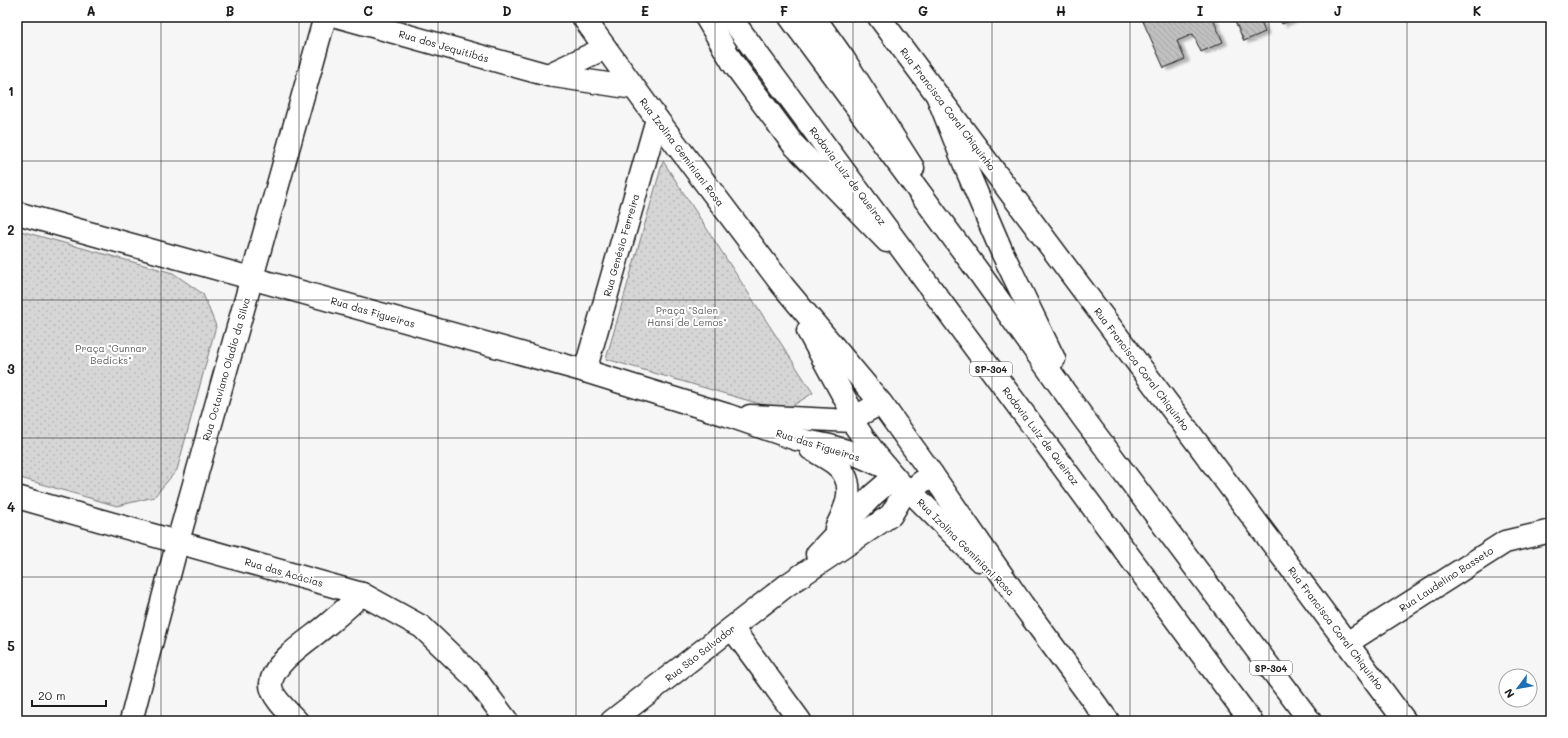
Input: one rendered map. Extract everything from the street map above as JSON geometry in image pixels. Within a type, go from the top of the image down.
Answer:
[{"type":"main road","name":"Rua Octaviano Oladio da Silva","points":[[131,721],[178,541],[325,17]]},
{"type":"main road","name":"Rua dos Jequitibás","points":[[340,17],[548,76],[634,88]]},
{"type":"main road","name":"Rua Izolina Geminiani Rosa","points":[[583,17],[657,119],[783,286],[881,403],[1022,604],[1108,721]]},
{"type":"main road","points":[[706,17],[733,63],[793,144],[923,277]]},
{"type":"main road","name":"Rodovia Luiz de Queiroz","points":[[730,17],[1252,721]]},
{"type":"main road","name":"SP-304","points":[[790,17],[980,274],[1084,419],[1310,721]]},
{"type":"main road","points":[[814,17],[843,58],[980,274]]},
{"type":"main road","name":"Rua Francisca Coral Chiquinho","points":[[884,18],[937,96],[1405,721]]},
{"type":"main road","points":[[548,76],[606,48]]},
{"type":"main road","points":[[937,96],[1002,252],[1084,419]]},
{"type":"main road","name":"Rua Genésio Ferreira","points":[[585,371],[657,119]]},
{"type":"main road","name":"Rua das Figueiras","points":[[17,212],[585,371],[727,415],[796,439],[830,446],[853,453],[899,481]]},
{"type":"main road","name":"Rua Izolina Geminiani Rosa","points":[[783,286],[866,444],[899,481],[1022,604]]},
{"type":"main road","points":[[854,419],[881,403]]},
{"type":"main road","name":"Rua das Figueiras","points":[[727,415],[854,419]]},
{"type":"main road","points":[[796,439],[835,464],[843,473],[849,485],[847,503],[827,544]]},
{"type":"main road","points":[[899,481],[932,474]]},
{"type":"main road","name":"Rua São Salvador","points":[[788,585],[878,491],[899,481]]},
{"type":"main road","name":"Rua São Salvador","points":[[612,721],[788,585],[891,515],[899,481]]},
{"type":"main road","name":"Rua das Acácias","points":[[17,497],[178,541],[362,594],[422,627],[475,678],[507,721]]},
{"type":"main road","name":"Rua Laudelino Basseto","points":[[1347,643],[1505,542],[1551,531]]},
{"type":"main road","points":[[297,721],[274,694],[271,684],[275,671],[287,657],[362,594]]},
{"type":"main road","points":[[732,628],[800,721]]},
{"type":"green space","name":"Praça \"Salen Hansi de Lemos\"","points":[[663,161],[813,393],[784,411],[606,359]]},
{"type":"green space","name":"Praça \"Gunnar Bedicks\"","points":[[17,230],[173,273],[203,294],[216,326],[177,470],[154,497],[117,506],[17,477]]},
{"type":"building","points":[[1141,17],[1212,17],[1223,42],[1201,52],[1193,34],[1177,41],[1185,59],[1164,68]]},
{"type":"building","points":[[1233,17],[1259,17],[1265,32],[1244,41]]},
{"type":"building","points":[[1278,17],[1298,17],[1282,24]]}]
